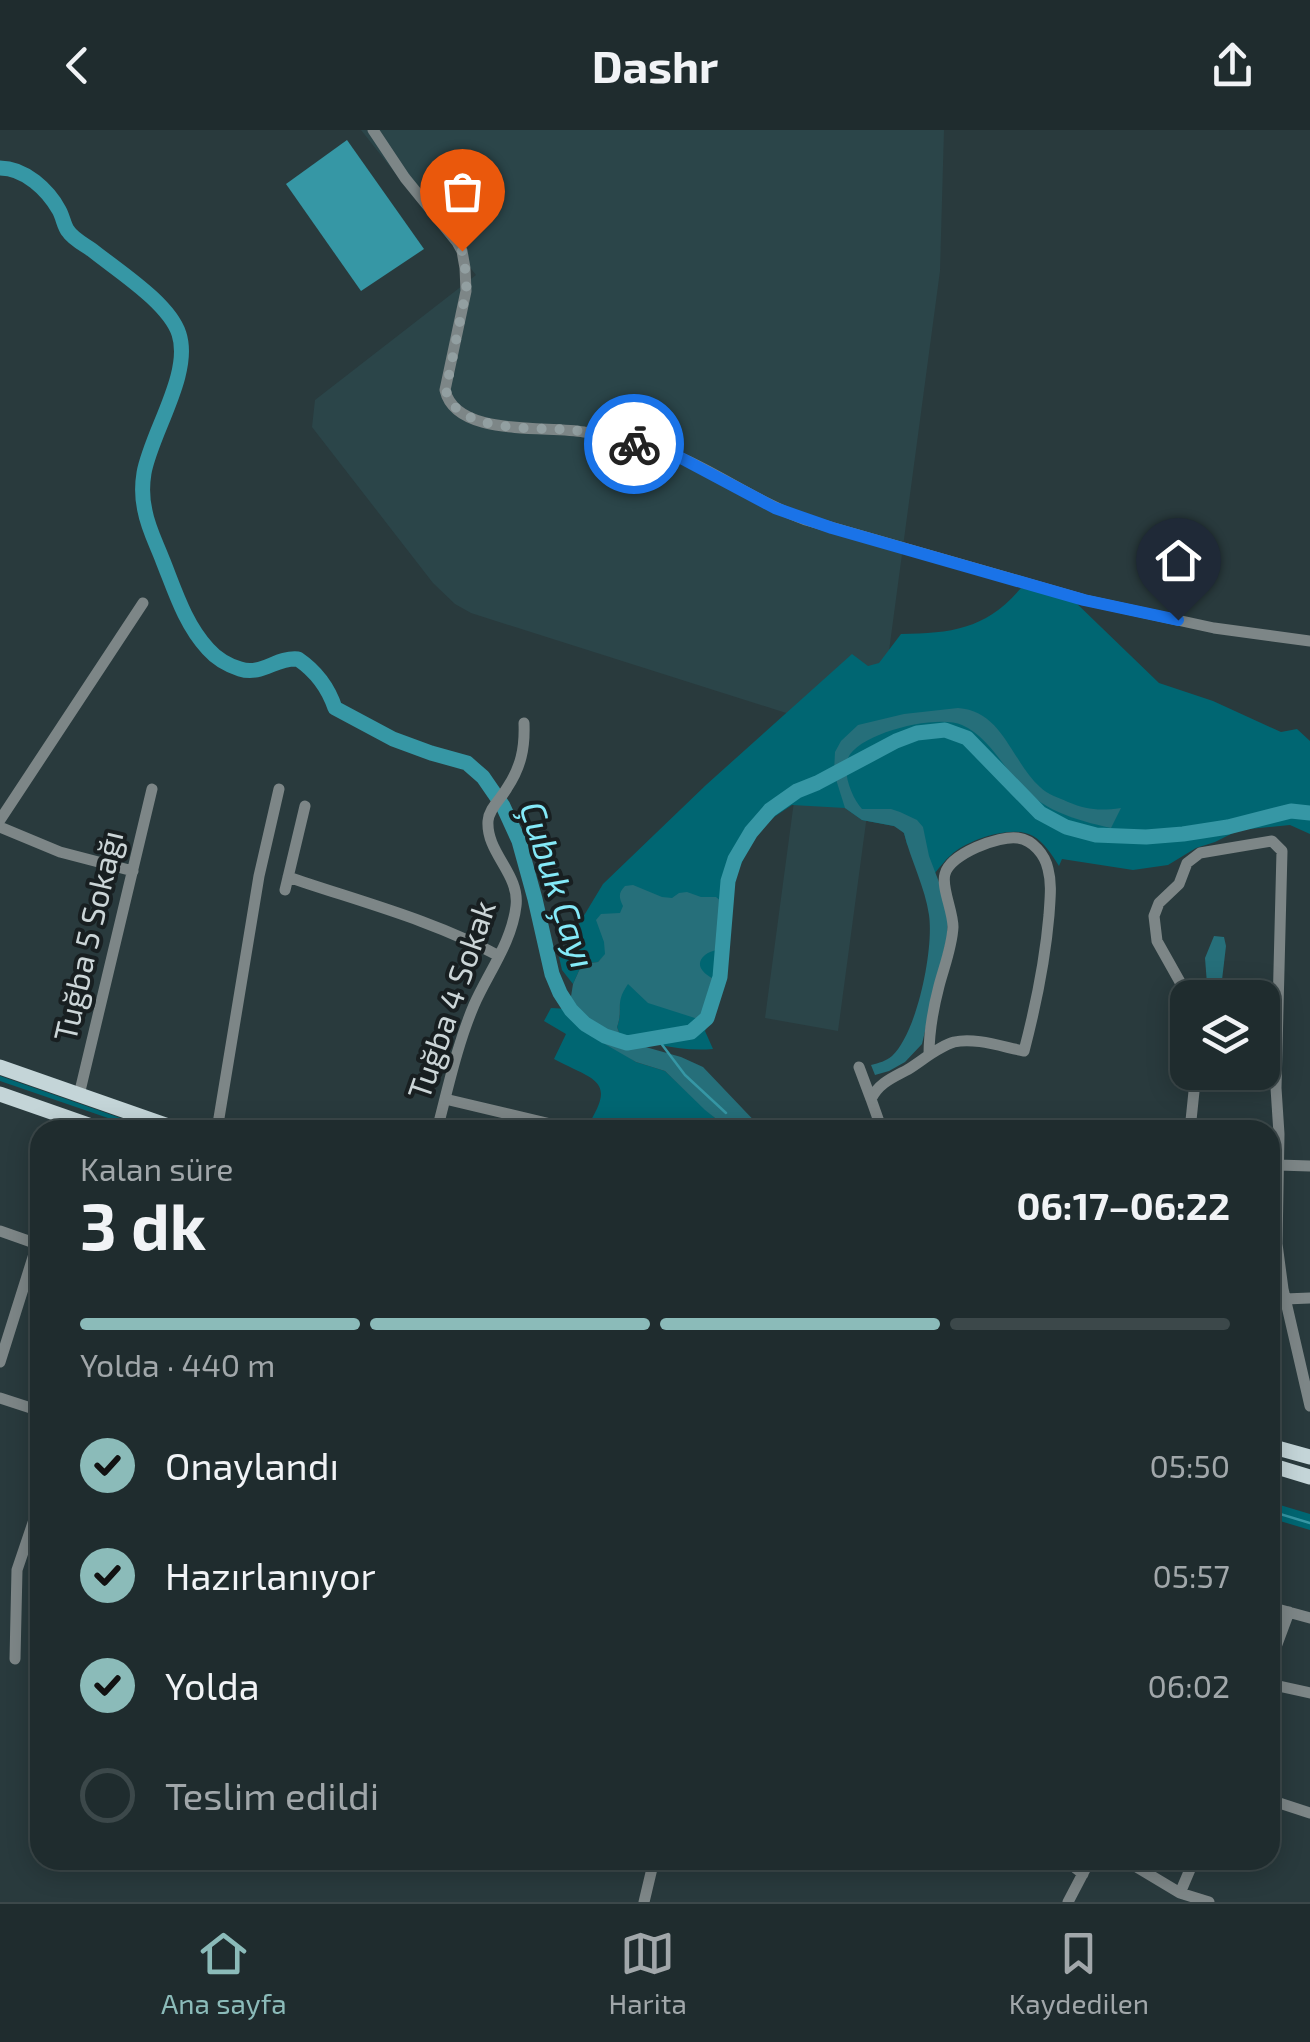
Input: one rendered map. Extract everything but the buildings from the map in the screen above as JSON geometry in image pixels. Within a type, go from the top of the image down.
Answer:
[{"type":"main road","points":[[0,1067],[151,1120]]},
{"type":"main road","points":[[0,1094],[65,1120]]},
{"type":"main road","points":[[1280,1449],[1310,1457]]},
{"type":"main road","points":[[1280,1468],[1310,1476]]},
{"type":"street","points":[[373,130],[462,251],[466,291],[446,390],[452,406],[464,415],[515,427],[587,432],[670,454],[806,520],[1072,596],[1214,628],[1310,641]]},
{"type":"street","points":[[132,871],[70,856],[0,823],[143,602]]},
{"type":"street","name":"Tuğba 4 Sokak","points":[[440,1120],[468,1023],[514,918],[514,880],[490,835],[488,816],[508,788],[524,753],[524,723]]},
{"type":"street","name":"Tuğba 5 Sokağı","points":[[79,1095],[152,789]]},
{"type":"street","points":[[218,1120],[259,876],[279,789]]},
{"type":"street","points":[[305,806],[286,884],[442,930],[498,956]]},
{"type":"street","points":[[871,1099],[885,1082],[954,1042],[1024,1051],[1042,976],[1050,891],[1046,861],[1031,844],[1016,838],[968,852],[947,869],[945,884],[953,930],[932,1020],[929,1055]]},
{"type":"street","points":[[1179,980],[1157,941],[1154,916],[1159,904],[1180,884],[1187,863],[1200,853],[1266,840],[1282,851],[1279,980]]},
{"type":"street","points":[[860,1067],[878,1120]]},
{"type":"street","points":[[1191,1120],[1194,1090]]},
{"type":"street","points":[[1276,1090],[1277,1120]]},
{"type":"street","points":[[445,1099],[527,1120]]},
{"type":"street","points":[[1280,1165],[1310,1166]]},
{"type":"street","points":[[0,1231],[30,1239]]},
{"type":"street","points":[[1280,1265],[1310,1406]]},
{"type":"street","points":[[0,1362],[30,1269]]},
{"type":"street","points":[[1280,1296],[1310,1298]]},
{"type":"street","points":[[0,1398],[30,1408]]},
{"type":"street","points":[[16,1658],[17,1570],[30,1532]]},
{"type":"street","points":[[1280,1610],[1310,1618]]},
{"type":"street","points":[[1280,1635],[1288,1612]]},
{"type":"street","points":[[1280,1686],[1310,1693]]},
{"type":"street","points":[[1280,1803],[1310,1813]]},
{"type":"street","points":[[644,1902],[652,1870]]},
{"type":"street","points":[[1078,1870],[1083,1874]]},
{"type":"street","points":[[1068,1902],[1085,1870]]},
{"type":"street","points":[[1142,1870],[1180,1893],[1209,1902]]},
{"type":"street","points":[[1180,1893],[1190,1870]]},
{"type":"shaded area","points":[[361,130],[944,130],[940,271],[838,1031],[765,1018],[805,719],[471,613],[455,604],[433,583],[312,427],[315,400],[476,275]]},
{"type":"shaded area","points":[[347,140],[424,249],[361,291],[286,184]]},
{"type":"shaded area","points":[[1021,588],[1072,599],[1159,683],[1213,701],[1281,732],[1297,729],[1310,741],[1310,834],[1290,825],[1239,830],[1168,865],[1133,870],[1062,859],[1059,866],[1033,836],[1002,833],[958,849],[935,873],[907,844],[901,829],[862,820],[845,808],[792,805],[759,829],[733,879],[722,989],[705,1031],[713,1049],[678,1048],[620,1035],[619,1000],[605,955],[598,962],[582,964],[573,984],[562,970],[559,957],[603,884],[852,654],[868,666],[879,663],[901,634],[967,626],[995,612]]},
{"type":"shaded area","points":[[958,708],[973,711],[996,727],[1046,792],[1088,808],[1121,808],[1111,828],[1059,812],[1025,790],[978,736],[950,722],[900,728],[855,749],[848,758],[846,771],[855,798],[862,809],[891,809],[917,820],[923,827],[948,920],[922,1044],[905,1062],[875,1075],[871,1065],[892,1056],[901,1045],[916,1010],[929,948],[929,915],[904,833],[894,826],[862,820],[845,808],[834,773],[835,752],[858,725],[904,714]]},
{"type":"shaded area","points":[[633,885],[662,897],[687,892],[716,897],[722,902],[727,944],[708,953],[700,964],[704,972],[723,983],[722,989],[709,996],[705,1016],[698,1019],[648,1003],[628,984],[620,1001],[617,1027],[620,1035],[642,1046],[703,1067],[753,1120],[718,1120],[665,1071],[636,1062],[591,1036],[569,1009],[573,984],[582,964],[598,962],[605,954],[596,920],[601,914],[620,913],[621,891]]},
{"type":"shaded area","points":[[1214,936],[1224,937],[1222,980],[1207,980],[1205,958]]},
{"type":"shaded area","points":[[551,1008],[569,1009],[579,1025],[636,1062],[665,1071],[717,1120],[591,1120],[600,1101],[598,1084],[554,1059],[566,1034],[544,1021]]},
{"type":"shaded area","points":[[0,1076],[126,1120],[114,1120],[0,1081]]},
{"type":"shaded area","points":[[1280,1505],[1310,1514],[1310,1530],[1280,1521]]},
{"type":"waterway","name":"Çubuk Çayı","points":[[0,168],[27,176],[42,188],[59,210],[70,234],[154,299],[179,334],[180,367],[148,457],[143,496],[148,524],[176,595],[200,639],[218,658],[240,669],[255,670],[298,659],[321,680],[335,708],[393,739],[467,763],[483,777],[503,806],[519,841],[560,993],[585,1024],[605,1036],[627,1043],[691,1032],[707,1018],[720,977],[728,881],[735,859],[751,832],[770,810],[797,791],[917,733],[945,730],[967,738],[1040,813],[1066,827],[1096,835],[1183,834],[1291,811],[1310,813]]},
{"type":"waterway","points":[[657,1038],[685,1075],[726,1113]]},
{"type":"waterway","points":[[1280,1514],[1310,1523]]},
{"type":"way so far","points":[[462,251],[466,291],[446,381],[452,406],[464,415],[488,422],[587,432],[634,444]]},
{"type":"route","points":[[634,444],[681,458],[775,508],[832,528],[1084,600],[1178,620]]}]
